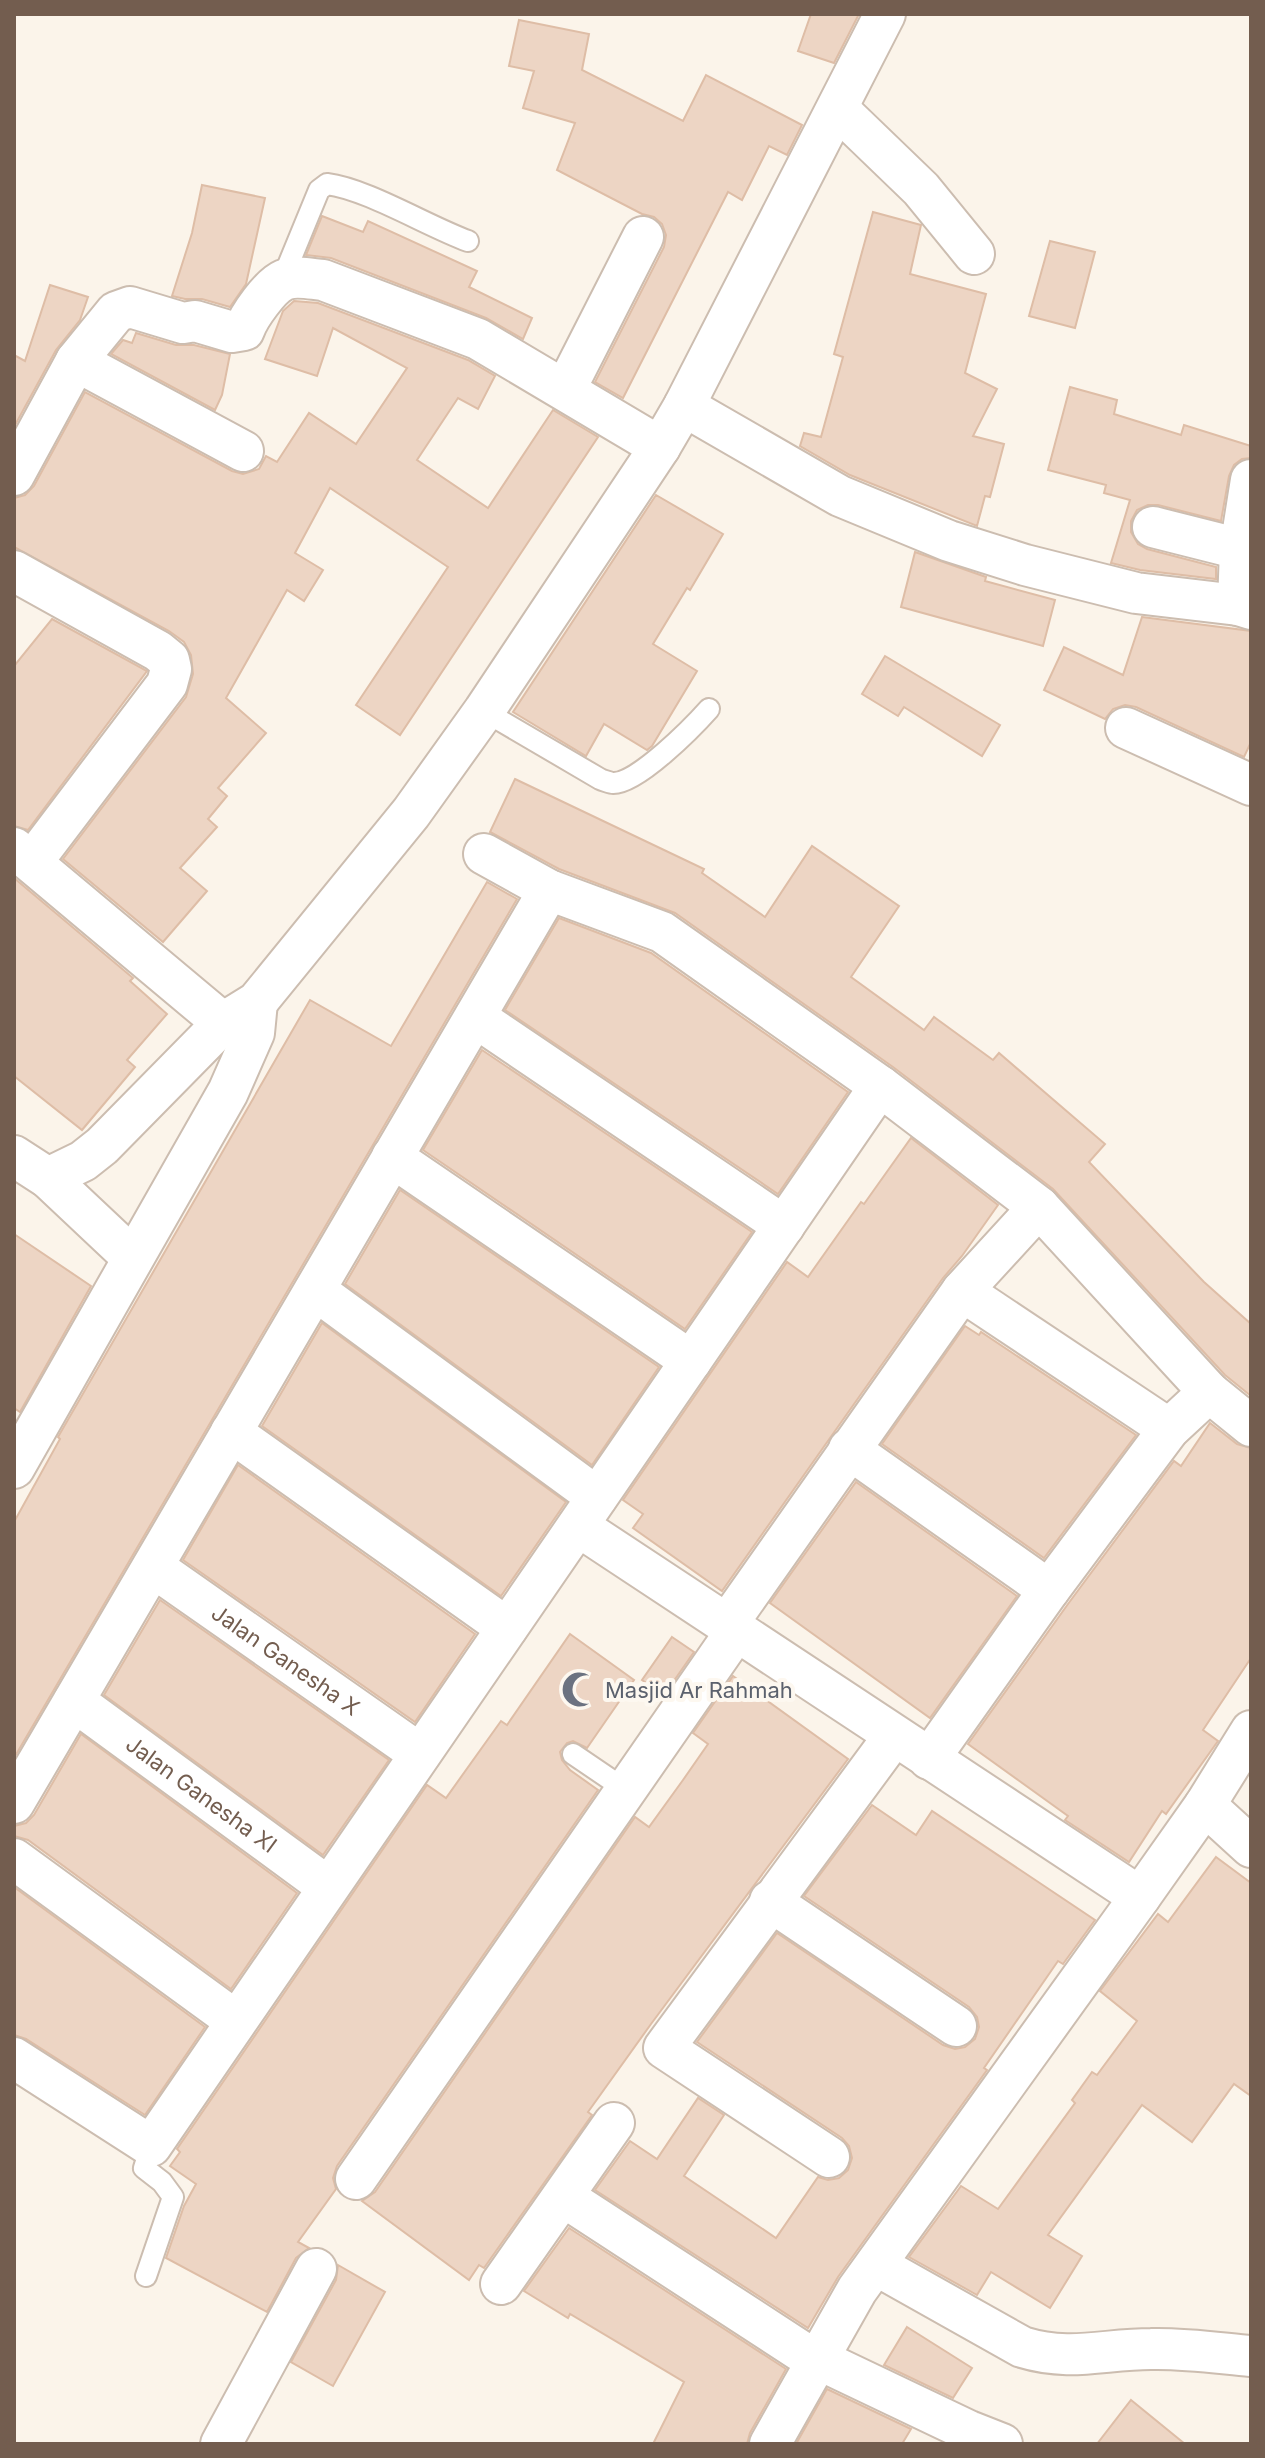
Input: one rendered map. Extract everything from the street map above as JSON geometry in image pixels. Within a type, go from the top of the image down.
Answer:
[{"type":"street","points":[[48,1178],[83,1161],[102,1146],[223,1023],[257,1002],[411,813],[484,711],[660,447],[885,14]]},
{"type":"street","points":[[838,109],[921,189],[974,254]]},
{"type":"street","points":[[565,390],[643,237]]},
{"type":"street","points":[[14,475],[76,361],[116,312],[130,307],[183,323],[195,321],[232,332],[244,330],[249,315],[282,280],[303,278],[323,280],[478,339],[660,447]]},
{"type":"street","points":[[76,361],[243,451]]},
{"type":"street","points":[[684,406],[840,496],[949,541],[1025,565],[1136,593],[1244,607],[1240,549],[1251,480]]},
{"type":"street","points":[[1153,527],[1240,549]]},
{"type":"street","points":[[18,581],[158,651],[169,660],[171,669],[167,684],[23,855],[223,1023]]},
{"type":"street","points":[[1126,728],[1251,785]]},
{"type":"street","points":[[484,854],[549,890],[662,932],[880,1086],[1039,1207],[1209,1392],[1251,1426]]},
{"type":"street","points":[[14,1803],[549,890]]},
{"type":"street","points":[[20,1443],[133,1258],[228,1092],[254,1033],[257,1002]]},
{"type":"street","points":[[475,1017],[784,1226]]},
{"type":"street","points":[[14,2058],[151,2146],[880,1086]]},
{"type":"street","points":[[14,1156],[48,1178],[133,1258]]},
{"type":"street","points":[[392,1157],[691,1361]]},
{"type":"street","points":[[356,2179],[626,1790],[849,1449],[962,1291],[1039,1207]]},
{"type":"street","points":[[315,1290],[732,1627],[1140,1897]]},
{"type":"street","points":[[962,1291],[1169,1429]]},
{"type":"street","points":[[929,1759],[1169,1429],[1209,1392]]},
{"type":"street","points":[[231,1432],[507,1628]]},
{"type":"street","points":[[849,1449],[1049,1590]]},
{"type":"street","name":"Jalan Ganesha X","points":[[153,1567],[420,1754]]},
{"type":"street","name":"Jalan Ganesha XI","points":[[74,1701],[328,1887]]},
{"type":"street","points":[[770,2444],[857,2290],[1205,1805],[1251,1731]]},
{"type":"street","points":[[829,2157],[664,2048],[894,1736]]},
{"type":"street","points":[[1205,1805],[1251,1847]]},
{"type":"street","points":[[14,1859],[236,2021]]},
{"type":"street","points":[[770,1901],[956,2026]]},
{"type":"street","points":[[501,2284],[614,2123]]},
{"type":"street","points":[[564,2197],[817,2359],[1002,2444]]},
{"type":"street","points":[[876,2265],[1022,2347],[1047,2355],[1077,2356],[1150,2349],[1251,2356]]},
{"type":"street","points":[[221,2444],[316,2269]]},
{"type":"lane","points":[[282,280],[319,190],[327,184],[364,196],[468,241]]},
{"type":"lane","points":[[484,711],[612,783],[636,774],[683,737],[709,709]]},
{"type":"lane","points":[[573,1754],[626,1790]]},
{"type":"lane","points":[[146,2276],[173,2197],[162,2182],[144,2168],[151,2146]]},
{"type":"building","points":[[811,14],[859,14],[834,63],[798,51]]},
{"type":"building","points":[[519,20],[589,34],[582,70],[683,121],[706,75],[802,125],[787,155],[769,146],[742,200],[728,192],[623,398],[595,382],[664,247],[666,235],[662,224],[654,217],[642,214],[557,170],[575,123],[523,108],[534,71],[509,66]]},
{"type":"building","points":[[202,185],[265,198],[246,284],[230,307],[202,299],[172,296],[192,233]]},
{"type":"building","points":[[873,212],[921,225],[910,274],[986,294],[965,373],[997,389],[973,436],[1004,444],[990,497],[985,496],[977,526],[850,475],[800,446],[804,433],[821,437],[843,357],[834,354]]},
{"type":"building","points":[[322,216],[363,232],[368,221],[477,271],[469,287],[532,318],[523,339],[486,318],[331,258],[306,255]]},
{"type":"building","points":[[1050,241],[1095,252],[1075,328],[1029,316]]},
{"type":"building","points":[[50,285],[88,297],[80,320],[56,350],[14,427],[14,355],[25,361]]},
{"type":"building","points":[[294,301],[318,303],[468,360],[495,376],[478,409],[458,398],[417,460],[488,508],[553,410],[598,437],[400,735],[356,705],[448,567],[330,488],[295,553],[323,570],[304,601],[287,590],[226,698],[266,733],[218,788],[227,796],[208,819],[217,827],[180,868],[207,891],[163,942],[63,859],[186,697],[193,674],[191,655],[184,642],[169,631],[14,547],[14,498],[25,495],[34,486],[85,392],[232,471],[243,474],[259,469],[266,456],[277,462],[309,413],[356,444],[407,368],[333,328],[317,376],[265,359],[283,311]]},
{"type":"building","points":[[136,333],[176,345],[194,345],[230,354],[222,395],[215,410],[111,354],[123,340],[132,343]]},
{"type":"building","points":[[1070,387],[1117,400],[1114,414],[1181,435],[1184,425],[1251,446],[1251,458],[1242,459],[1234,465],[1229,476],[1221,521],[1148,505],[1137,510],[1131,521],[1131,532],[1138,544],[1216,567],[1216,579],[1140,570],[1111,563],[1130,500],[1104,493],[1106,485],[1048,470]]},
{"type":"building","points":[[656,495],[723,534],[653,644],[697,671],[647,750],[604,724],[586,756],[513,712]]},
{"type":"building","points":[[915,552],[986,577],[985,581],[1055,600],[1043,646],[901,607]]},
{"type":"building","points":[[1142,617],[1251,631],[1251,742],[1244,757],[1136,707],[1125,705],[1113,709],[1105,719],[1044,690],[1064,647],[1123,675]]},
{"type":"building","points":[[52,619],[147,671],[28,830],[14,826],[14,666]]},
{"type":"building","points":[[885,656],[1000,725],[982,756],[904,707],[898,716],[862,694]]},
{"type":"building","points":[[515,779],[704,869],[702,873],[765,917],[812,846],[899,906],[851,977],[924,1030],[934,1017],[993,1060],[999,1053],[1105,1144],[1089,1162],[1204,1282],[1251,1324],[1251,1396],[1225,1375],[1053,1189],[893,1067],[675,913],[559,869],[490,832]]},
{"type":"building","points":[[14,878],[133,978],[130,981],[167,1014],[127,1060],[135,1067],[82,1130],[14,1076]]},
{"type":"building","points":[[487,882],[517,899],[14,1758],[14,1522],[60,1439],[58,1437],[310,1000],[391,1046]]},
{"type":"building","points":[[559,918],[651,953],[848,1092],[778,1194],[505,1010]]},
{"type":"building","points":[[482,1050],[752,1232],[685,1329],[423,1150]]},
{"type":"building","points":[[911,1138],[998,1205],[722,1591],[633,1528],[643,1514],[623,1500],[787,1262],[808,1277]]},
{"type":"building","points":[[400,1190],[659,1367],[592,1465],[345,1284]]},
{"type":"building","points":[[14,1234],[91,1286],[20,1412],[14,1408]]},
{"type":"building","points":[[322,1323],[566,1502],[501,1596],[262,1426]]},
{"type":"building","points":[[965,1326],[979,1335],[981,1332],[1136,1435],[1044,1558],[882,1444]]},
{"type":"building","points":[[1210,1423],[1237,1444],[1251,1448],[1251,1658],[1203,1730],[1218,1741],[1166,1814],[1162,1811],[1129,1862],[1065,1820],[1068,1816],[968,1744],[1174,1461],[1181,1466]]},
{"type":"building","points":[[238,1465],[475,1634],[415,1722],[183,1560]]},
{"type":"building","points":[[856,1482],[1017,1596],[930,1718],[770,1603]]},
{"type":"building","points":[[160,1600],[389,1760],[323,1855],[104,1695]]},
{"type":"building","points":[[570,1634],[634,1680],[587,1748],[573,1741],[560,1752],[570,1770],[598,1790],[337,2166],[333,2178],[336,2189],[298,2242],[309,2248],[296,2258],[267,2312],[166,2258],[184,2206],[196,2184],[170,2166],[180,2152],[177,2149],[427,1785],[446,1798],[501,1721],[507,1725]]},
{"type":"building","points":[[672,1637],[694,1652],[664,1695],[642,1680]]},
{"type":"building","points":[[733,1676],[848,1759],[588,2112],[592,2115],[484,2268],[479,2265],[469,2280],[362,2201],[375,2192],[635,1817],[649,1827],[683,1780],[708,1744],[693,1733]]},
{"type":"building","points":[[81,1734],[297,1893],[231,1989],[28,1840],[14,1836],[14,1826],[26,1823],[34,1815]]},
{"type":"building","points":[[872,1805],[916,1835],[932,1811],[1095,1920],[1063,1964],[1058,1961],[984,2068],[987,2070],[838,2277],[808,2328],[595,2190],[630,2141],[657,2159],[698,2098],[724,2115],[684,2176],[776,2238],[818,2177],[828,2180],[839,2178],[848,2170],[852,2158],[849,2146],[842,2138],[697,2042],[777,1933],[943,2045],[955,2049],[965,2047],[975,2039],[979,2027],[977,2017],[969,2007],[804,1896]]},
{"type":"building","points":[[1216,1857],[1251,1883],[1251,2096],[1234,2084],[1192,2142],[1142,2105],[1048,2235],[1082,2256],[1050,2308],[991,2272],[977,2295],[909,2257],[961,2186],[998,2209],[1075,2103],[1072,2100],[1092,2072],[1097,2075],[1137,2021],[1100,1991],[1158,1914],[1168,1922]]},
{"type":"building","points":[[14,1887],[205,2027],[145,2115],[26,2039],[14,2035]]},
{"type":"building","points":[[569,2228],[786,2369],[750,2433],[747,2444],[653,2444],[684,2382],[570,2314],[568,2318],[524,2291]]},
{"type":"building","points":[[338,2265],[385,2292],[333,2386],[291,2362],[336,2280]]},
{"type":"building","points":[[907,2327],[972,2368],[953,2398],[884,2365]]},
{"type":"building","points":[[827,2389],[911,2429],[902,2444],[796,2444]]},
{"type":"building","points":[[1131,2400],[1185,2444],[1097,2444]]},
{"type":"place","name":"Masjid Ar Rahmah","points":[[579,1690]]}]
